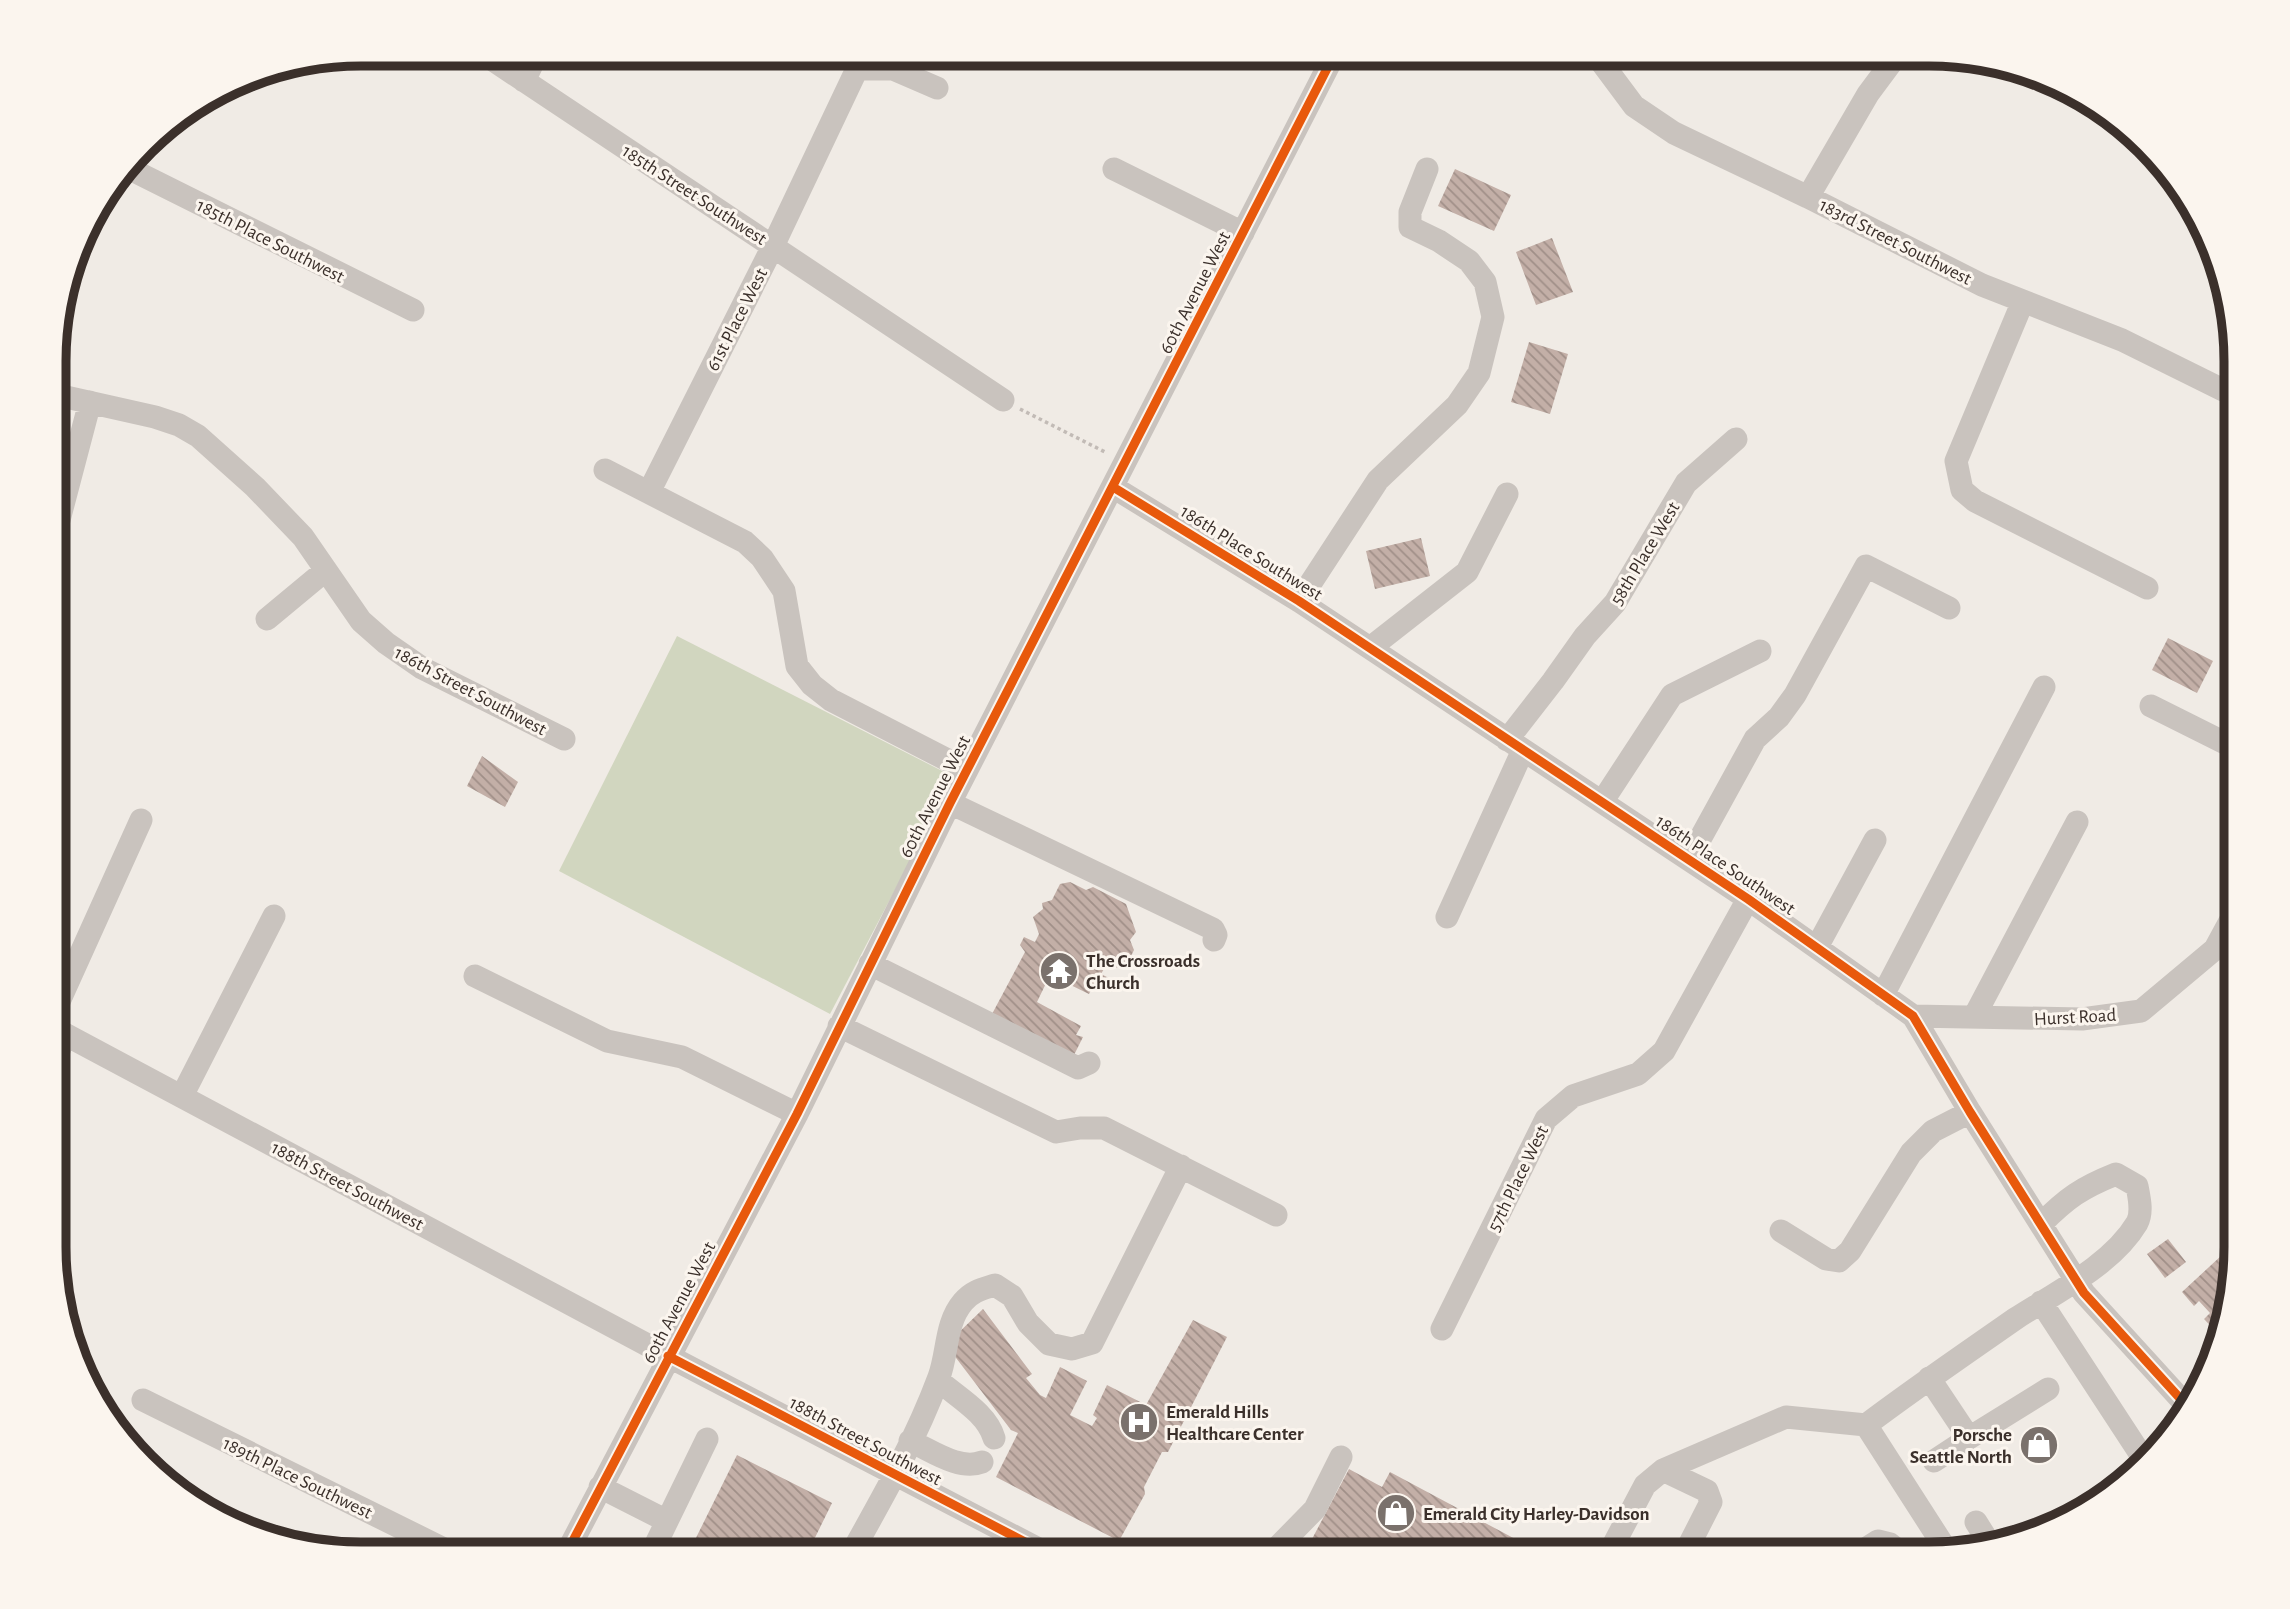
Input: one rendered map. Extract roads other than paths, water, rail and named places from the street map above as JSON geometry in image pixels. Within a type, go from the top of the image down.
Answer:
[{"type":"street","name":"185th Street Southwest","points":[[502,66],[1003,400]]},
{"type":"street","points":[[524,81],[531,66]]},
{"type":"street","name":"61st Place West","points":[[649,492],[774,246],[851,66]]},
{"type":"street","name":"61st Place West","points":[[876,66],[894,69],[937,88]]},
{"type":"street","name":"60th Avenue West","points":[[572,1542],[797,1114],[950,803],[1329,66]]},
{"type":"street","name":"183rd Street Southwest","points":[[1604,66],[1634,106],[1674,133],[1982,285],[2122,340],[2222,390]]},
{"type":"street","points":[[1808,197],[1868,94],[1889,66]]},
{"type":"street","points":[[1114,169],[1243,233]]},
{"type":"street","points":[[1299,601],[1378,480],[1457,405],[1479,373],[1493,317],[1485,282],[1469,261],[1410,227],[1410,212],[1427,169]]},
{"type":"street","name":"185th Place Southwest","points":[[136,172],[413,310]]},
{"type":"street","points":[[2023,301],[1956,461],[1962,490],[1975,500],[2147,589]]},
{"type":"street","name":"186th Street Southwest","points":[[66,397],[155,417],[179,425],[198,436],[255,487],[303,537],[361,621],[386,643],[422,668],[564,739]]},
{"type":"street","points":[[66,493],[90,402]]},
{"type":"street","name":"58th Place West","points":[[1447,917],[1515,745],[1553,681],[1586,636],[1615,603],[1686,483],[1735,439]]},
{"type":"street","points":[[605,470],[745,542],[762,558],[784,591],[797,666],[812,684],[831,700],[967,770]]},
{"type":"street","name":"186th Place Southwest","points":[[1113,487],[1299,601],[1689,859],[1913,1016],[2084,1293],[2182,1399]]},
{"type":"street","points":[[1370,648],[1467,572],[1507,494]]},
{"type":"street","points":[[1689,859],[1755,739],[1779,717],[1796,695],[1866,566],[1949,608]]},
{"type":"street","points":[[267,619],[326,570]]},
{"type":"street","points":[[1602,802],[1672,695],[1760,651]]},
{"type":"street","points":[[1883,995],[2044,687]]},
{"type":"street","points":[[2151,706],[2224,742]]},
{"type":"street","points":[[950,803],[1213,929],[1216,935],[1214,940]]},
{"type":"street","points":[[66,986],[141,820]]},
{"type":"street","points":[[1974,1017],[2077,822]]},
{"type":"street","points":[[1817,947],[1875,840]]},
{"type":"street","name":"57th Place West","points":[[1442,1329],[1546,1119],[1573,1096],[1638,1074],[1664,1051],[1748,899]]},
{"type":"street","points":[[182,1096],[274,916]]},
{"type":"street","name":"Hurst Road","points":[[1913,1016],[2082,1019],[2141,1011],[2215,949],[2224,932]]},
{"type":"street","points":[[870,964],[1079,1068],[1088,1063]]},
{"type":"street","points":[[475,976],[607,1041],[682,1057],[797,1114]]},
{"type":"street","points":[[839,1026],[1056,1132],[1104,1128],[1276,1215]]},
{"type":"street","name":"188th Street Southwest","points":[[66,1035],[668,1356],[1025,1542]]},
{"type":"street","points":[[1782,1231],[1826,1259],[1839,1261],[1850,1251],[1911,1153],[1933,1131],[1970,1112]]},
{"type":"street","points":[[858,1542],[895,1475],[938,1380],[946,1337],[961,1303],[975,1291],[995,1285],[1012,1296],[1028,1323],[1049,1344],[1072,1349],[1092,1343],[1181,1166]]},
{"type":"street","points":[[1615,1542],[1645,1485],[1663,1469],[1786,1418],[1866,1425],[1929,1378],[2108,1256],[2138,1221],[2140,1202],[2137,1186],[2116,1174],[2068,1198],[2041,1224]]},
{"type":"street","points":[[2041,1302],[2140,1453]]},
{"type":"street","points":[[1929,1378],[1969,1438]]},
{"type":"street","points":[[938,1380],[983,1418],[991,1427],[995,1438]]},
{"type":"street","points":[[1934,1461],[2048,1389]]},
{"type":"street","name":"189th Place Southwest","points":[[142,1400],[430,1542]]},
{"type":"street","points":[[1866,1425],[1942,1542]]},
{"type":"street","points":[[657,1542],[707,1439]]},
{"type":"street","points":[[911,1441],[961,1464],[972,1466],[982,1462]]},
{"type":"street","points":[[1283,1542],[1315,1509],[1341,1457]]},
{"type":"street","points":[[1663,1469],[1707,1491],[1711,1502],[1691,1542]]},
{"type":"street","points":[[600,1487],[667,1521]]},
{"type":"place","name":"The Crossroads Church","points":[[1059,971]]},
{"type":"place","name":"Emerald Hills Healthcare Center","points":[[1139,1422]]},
{"type":"place","name":"Porsche Seattle North","points":[[2039,1445]]},
{"type":"place","name":"Emerald City Harley-Davidson","points":[[1396,1513]]}]
